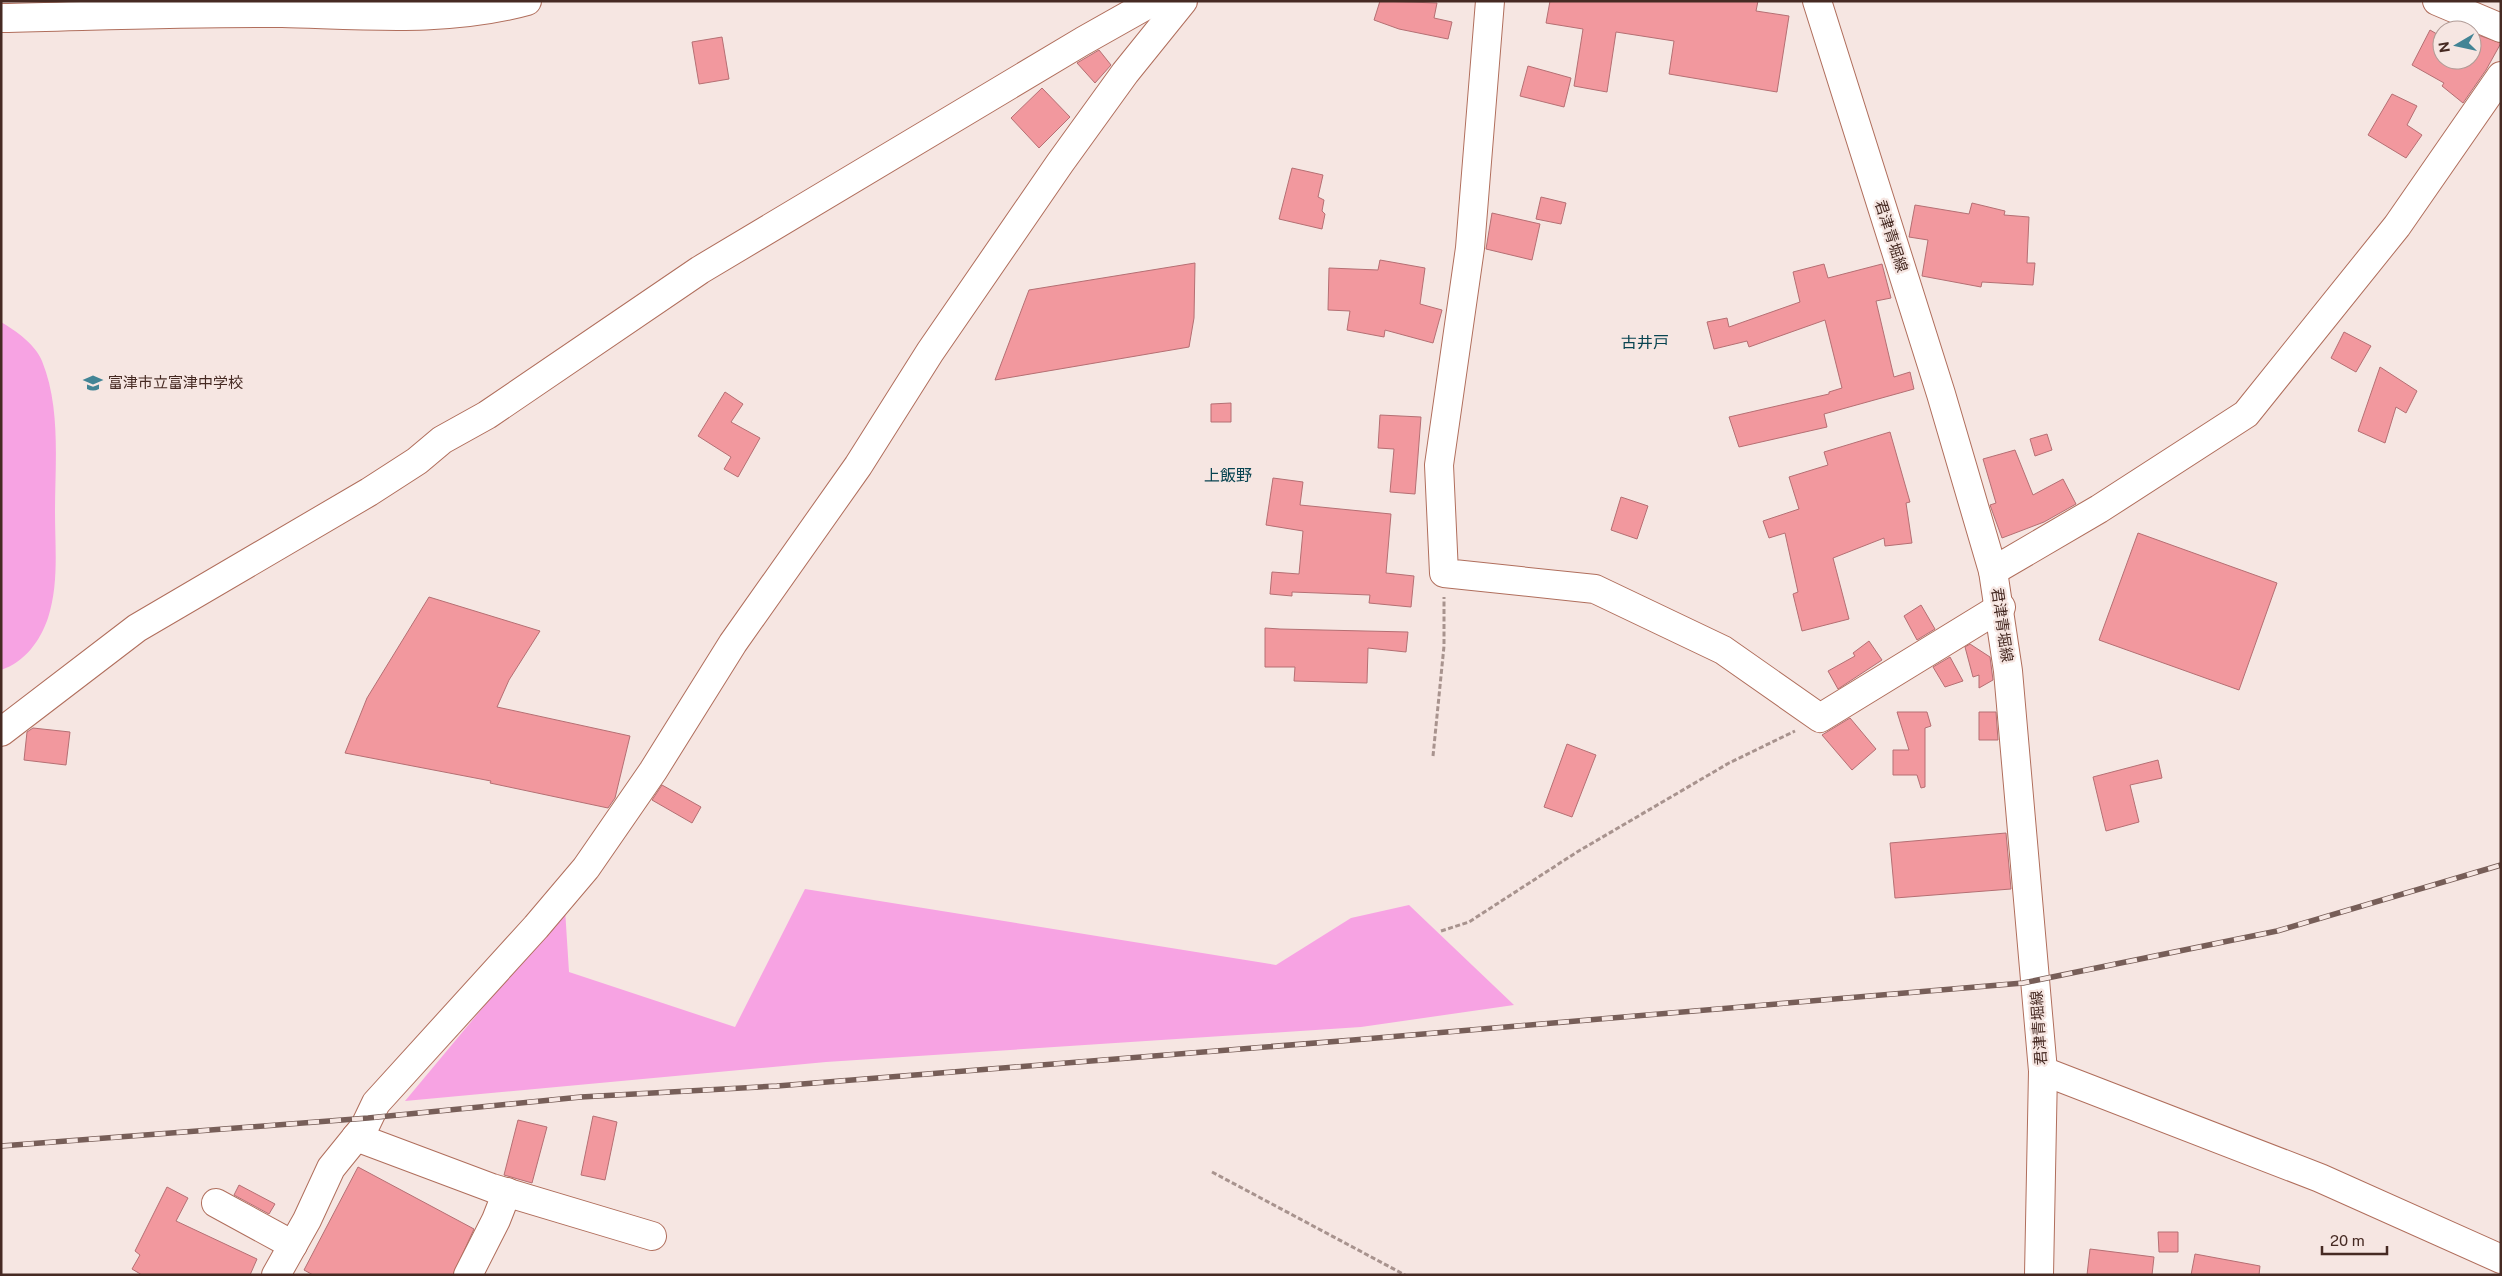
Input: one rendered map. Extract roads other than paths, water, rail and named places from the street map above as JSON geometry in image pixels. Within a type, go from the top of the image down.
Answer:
[{"type":"street","points":[[1,18],[312,8],[419,16],[505,8],[527,1]]},
{"type":"street","points":[[1,732],[137,628],[369,492],[418,461],[442,440],[486,415],[700,270],[1074,46],[1154,1]]},
{"type":"street","points":[[276,1275],[331,1168],[365,1126],[376,1103],[536,927],[586,868],[653,771],[733,643],[858,466],[930,352],[1060,163],[1125,73],[1183,1]]},
{"type":"street","points":[[1490,1],[1470,248],[1439,465],[1444,573],[1595,589],[1723,650],[1820,718],[2000,607]]},
{"type":"street","name":"君津青堀線","points":[[1817,1],[1941,394],[1993,571],[2000,607],[2022,825],[2042,1072],[2039,1275]]},
{"type":"street","points":[[2437,1],[2501,28]]},
{"type":"street","points":[[1993,571],[2099,509],[2246,414],[2328,309],[2397,226],[2501,76]]},
{"type":"street","points":[[2042,1072],[2320,1178],[2501,1259]]},
{"type":"street","points":[[356,1137],[506,1192],[652,1236]]},
{"type":"street","points":[[468,1275],[496,1220],[506,1192]]},
{"type":"street","points":[[216,1203],[293,1245]]},
{"type":"railway","points":[[1,1146],[368,1118],[581,1097],[777,1086],[1353,1040],[2023,983],[2277,931],[2501,865]]},
{"type":"place","name":"富津市立富津中学校","points":[[93,383]]},
{"type":"district","name":"古井戸","points":[[1645,342]]},
{"type":"district","name":"上飯野","points":[[1228,475]]}]
